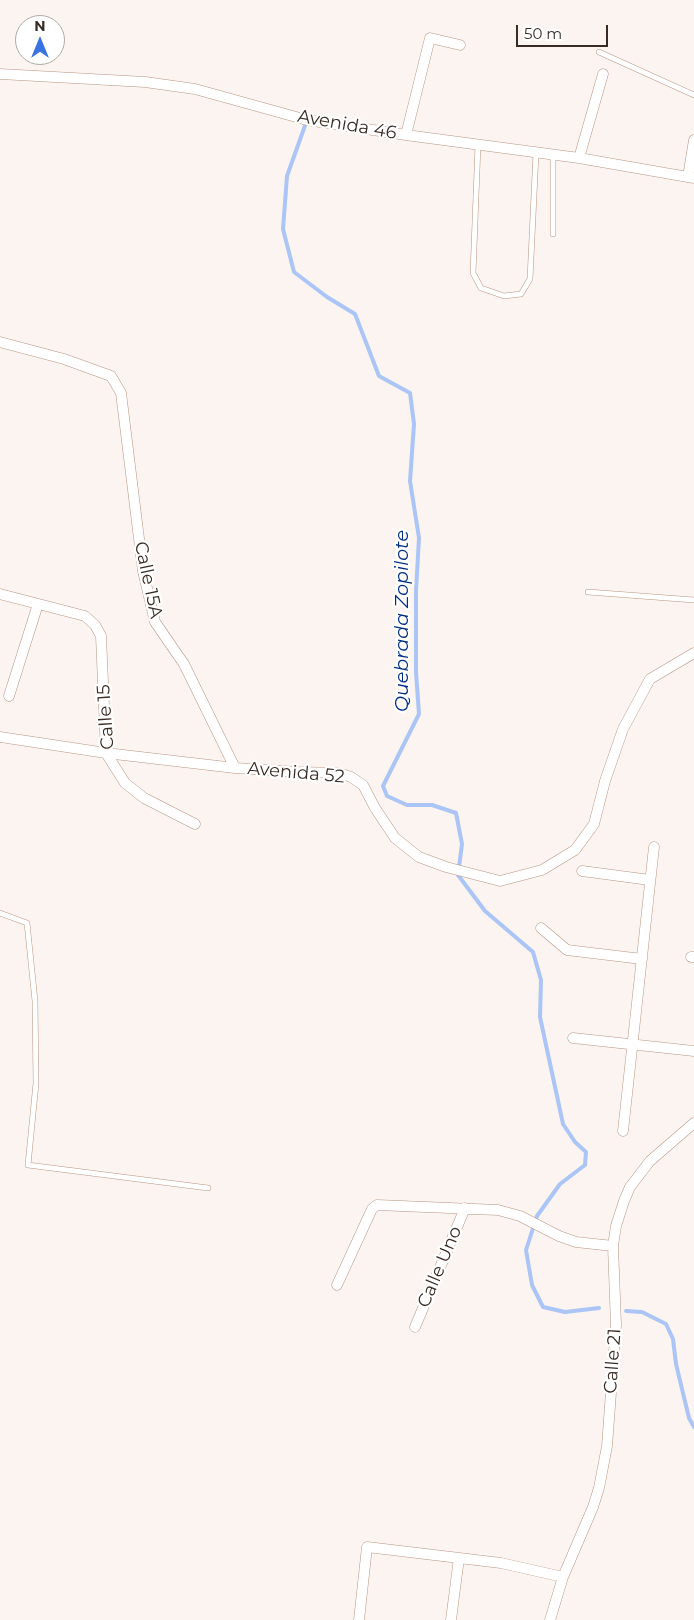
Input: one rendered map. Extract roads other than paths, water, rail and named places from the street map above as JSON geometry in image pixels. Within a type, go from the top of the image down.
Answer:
[{"type":"street","points":[[406,135],[430,38],[460,45]]},
{"type":"street","name":"Avenida 46","points":[[0,74],[145,82],[194,89],[307,120],[579,158],[691,178]]},
{"type":"street","points":[[579,158],[602,74]]},
{"type":"street","points":[[691,178],[694,140]]},
{"type":"street","name":"Calle 15A","points":[[0,342],[64,358],[111,376],[121,393],[143,571],[155,622],[184,664],[235,768]]},
{"type":"street","points":[[0,594],[38,604],[9,696]]},
{"type":"street","name":"Calle 15","points":[[38,604],[85,616],[96,625],[101,636],[106,753],[125,783],[144,798],[195,824]]},
{"type":"street","name":"Avenida 52","points":[[0,737],[106,753],[235,768],[339,773],[351,777],[362,785],[396,838],[419,857],[446,867],[500,882],[542,870],[575,850],[594,824],[622,728],[650,679],[694,653]]},
{"type":"street","points":[[622,1131],[654,847]]},
{"type":"street","points":[[582,871],[650,880]]},
{"type":"street","points":[[541,928],[567,950],[642,959]]},
{"type":"street","points":[[573,1038],[694,1051]]},
{"type":"street","name":"Calle 21","points":[[550,1620],[564,1577],[599,1488],[606,1446],[616,1325],[613,1246],[616,1226],[630,1187],[650,1161],[694,1122]]},
{"type":"street","points":[[337,1285],[372,1209],[377,1205],[384,1204],[498,1210],[520,1216],[576,1242],[613,1246]]},
{"type":"street","name":"Calle Uno","points":[[415,1327],[465,1208]]},
{"type":"street","points":[[359,1620],[367,1547],[501,1563],[564,1577]]},
{"type":"street","points":[[451,1620],[459,1558]]},
{"type":"lane","points":[[599,52],[694,95]]},
{"type":"lane","points":[[478,145],[473,273],[481,288],[504,296],[521,294],[530,279],[536,153]]},
{"type":"lane","points":[[553,155],[553,234]]},
{"type":"lane","points":[[588,592],[694,600]]},
{"type":"lane","points":[[0,913],[26,923],[28,932],[35,1001],[36,1083],[28,1165],[208,1188]]},
{"type":"waterway","name":"Quebrada Zopilote","points":[[307,120],[287,176],[283,229],[294,272],[327,297],[355,314],[379,376],[410,393],[414,424],[410,481],[419,538],[416,591],[416,672],[419,714],[383,786],[387,796],[407,805],[432,805],[456,813],[462,844],[458,875],[485,911],[533,952],[541,980],[540,1017],[563,1124],[575,1142],[586,1152],[585,1165],[560,1184],[537,1216],[526,1250],[532,1285],[543,1307],[565,1312],[599,1308]]},
{"type":"waterway","points":[[626,1311],[642,1312],[666,1324],[673,1339],[676,1364],[689,1418],[694,1427]]}]
